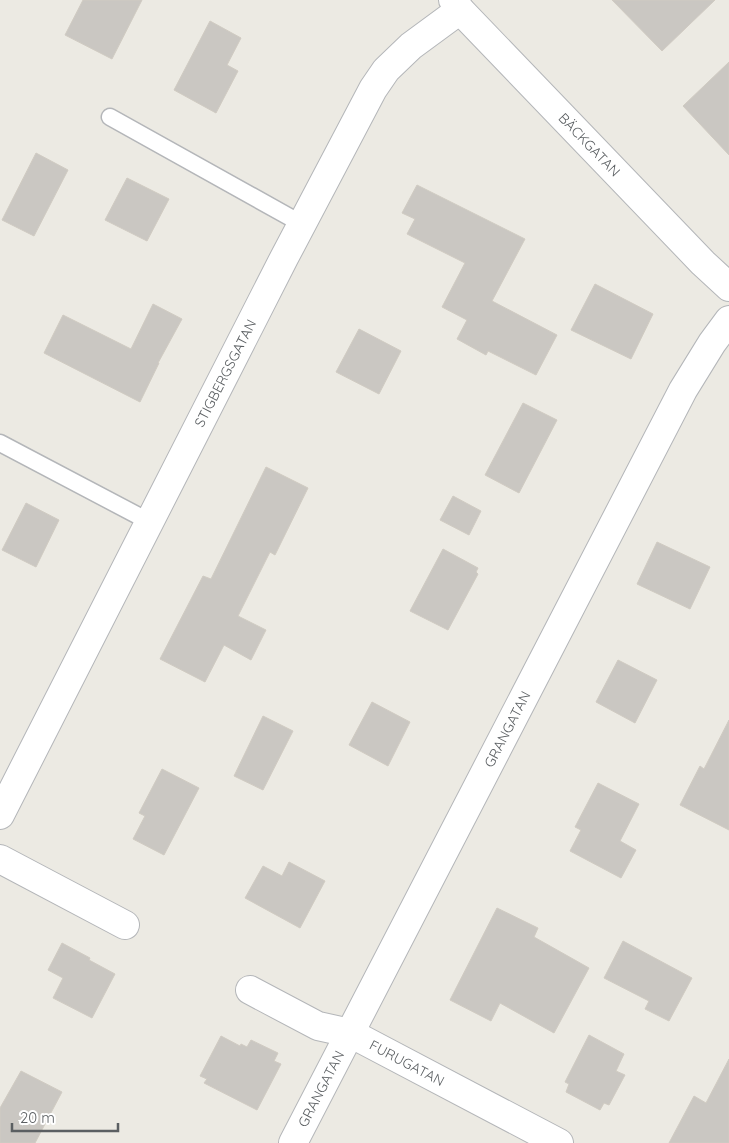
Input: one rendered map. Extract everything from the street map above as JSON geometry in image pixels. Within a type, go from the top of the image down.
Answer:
[{"type":"street","name":"STIGBERGSGATAN","points":[[0,815],[373,89],[386,70],[456,5]]},
{"type":"street","name":"BÄCKGATAN","points":[[456,5],[729,287]]},
{"type":"street","name":"GRANGATAN","points":[[293,1143],[683,390],[712,343],[729,320]]},
{"type":"street","points":[[0,859],[125,925]]},
{"type":"street","name":"FURUGATAN","points":[[250,990],[318,1026],[350,1033],[559,1143]]},
{"type":"lane","points":[[110,117],[302,224]]},
{"type":"lane","points":[[0,443],[150,522]]},
{"type":"building","points":[[83,0],[142,0],[112,59],[65,35]]},
{"type":"building","points":[[612,0],[715,0],[662,51]]},
{"type":"building","points":[[210,21],[241,38],[227,65],[238,71],[216,113],[174,90]]},
{"type":"building","points":[[729,62],[729,155],[683,106]]},
{"type":"building","points":[[36,153],[68,170],[34,236],[2,220]]},
{"type":"building","points":[[127,178],[169,199],[147,241],[105,220]]},
{"type":"building","points":[[417,185],[525,239],[492,301],[557,335],[536,375],[488,351],[486,355],[457,339],[467,320],[442,307],[465,263],[407,234],[415,219],[402,213]]},
{"type":"building","points":[[595,284],[653,314],[631,359],[571,330]]},
{"type":"building","points":[[153,304],[182,319],[158,363],[140,402],[44,353],[63,315],[131,349]]},
{"type":"building","points":[[359,329],[401,351],[379,394],[336,372]]},
{"type":"building","points":[[523,403],[557,420],[519,493],[485,475]]},
{"type":"building","points":[[266,467],[308,488],[275,555],[270,552],[238,616],[266,630],[251,660],[224,645],[205,682],[160,659],[203,576],[211,579]]},
{"type":"building","points":[[453,496],[481,511],[469,535],[440,520]]},
{"type":"building","points":[[26,503],[59,520],[36,567],[2,550]]},
{"type":"building","points":[[657,542],[710,567],[690,609],[637,584]]},
{"type":"building","points":[[443,549],[478,568],[476,572],[478,574],[448,630],[410,611]]},
{"type":"building","points":[[618,660],[657,680],[635,723],[596,702]]},
{"type":"building","points":[[372,702],[410,722],[388,766],[349,745]]},
{"type":"building","points":[[263,716],[293,731],[263,790],[234,776]]},
{"type":"building","points":[[729,720],[729,830],[680,805],[700,766],[704,769]]},
{"type":"building","points":[[162,769],[199,788],[164,855],[133,839],[145,816],[139,813]]},
{"type":"building","points":[[598,783],[639,804],[620,841],[636,850],[621,878],[570,851],[581,830],[575,827]]},
{"type":"building","points":[[289,862],[325,881],[300,928],[245,898],[263,866],[282,876]]},
{"type":"building","points":[[497,908],[538,928],[534,937],[589,968],[554,1033],[500,1003],[491,1021],[450,1000]]},
{"type":"building","points":[[623,941],[692,978],[669,1021],[645,1009],[649,1001],[604,978]]},
{"type":"building","points":[[62,943],[115,974],[92,1018],[53,998],[63,978],[48,970]]},
{"type":"building","points":[[589,1035],[624,1054],[616,1071],[625,1075],[609,1105],[604,1103],[600,1110],[566,1092],[569,1084],[565,1082]]},
{"type":"building","points":[[221,1036],[240,1046],[241,1044],[247,1047],[251,1040],[278,1053],[274,1061],[281,1064],[257,1110],[204,1083],[207,1079],[200,1076]]},
{"type":"building","points":[[729,1059],[729,1143],[669,1143],[694,1096],[706,1103]]},
{"type":"building","points":[[21,1071],[62,1092],[35,1143],[0,1143],[0,1108]]}]
